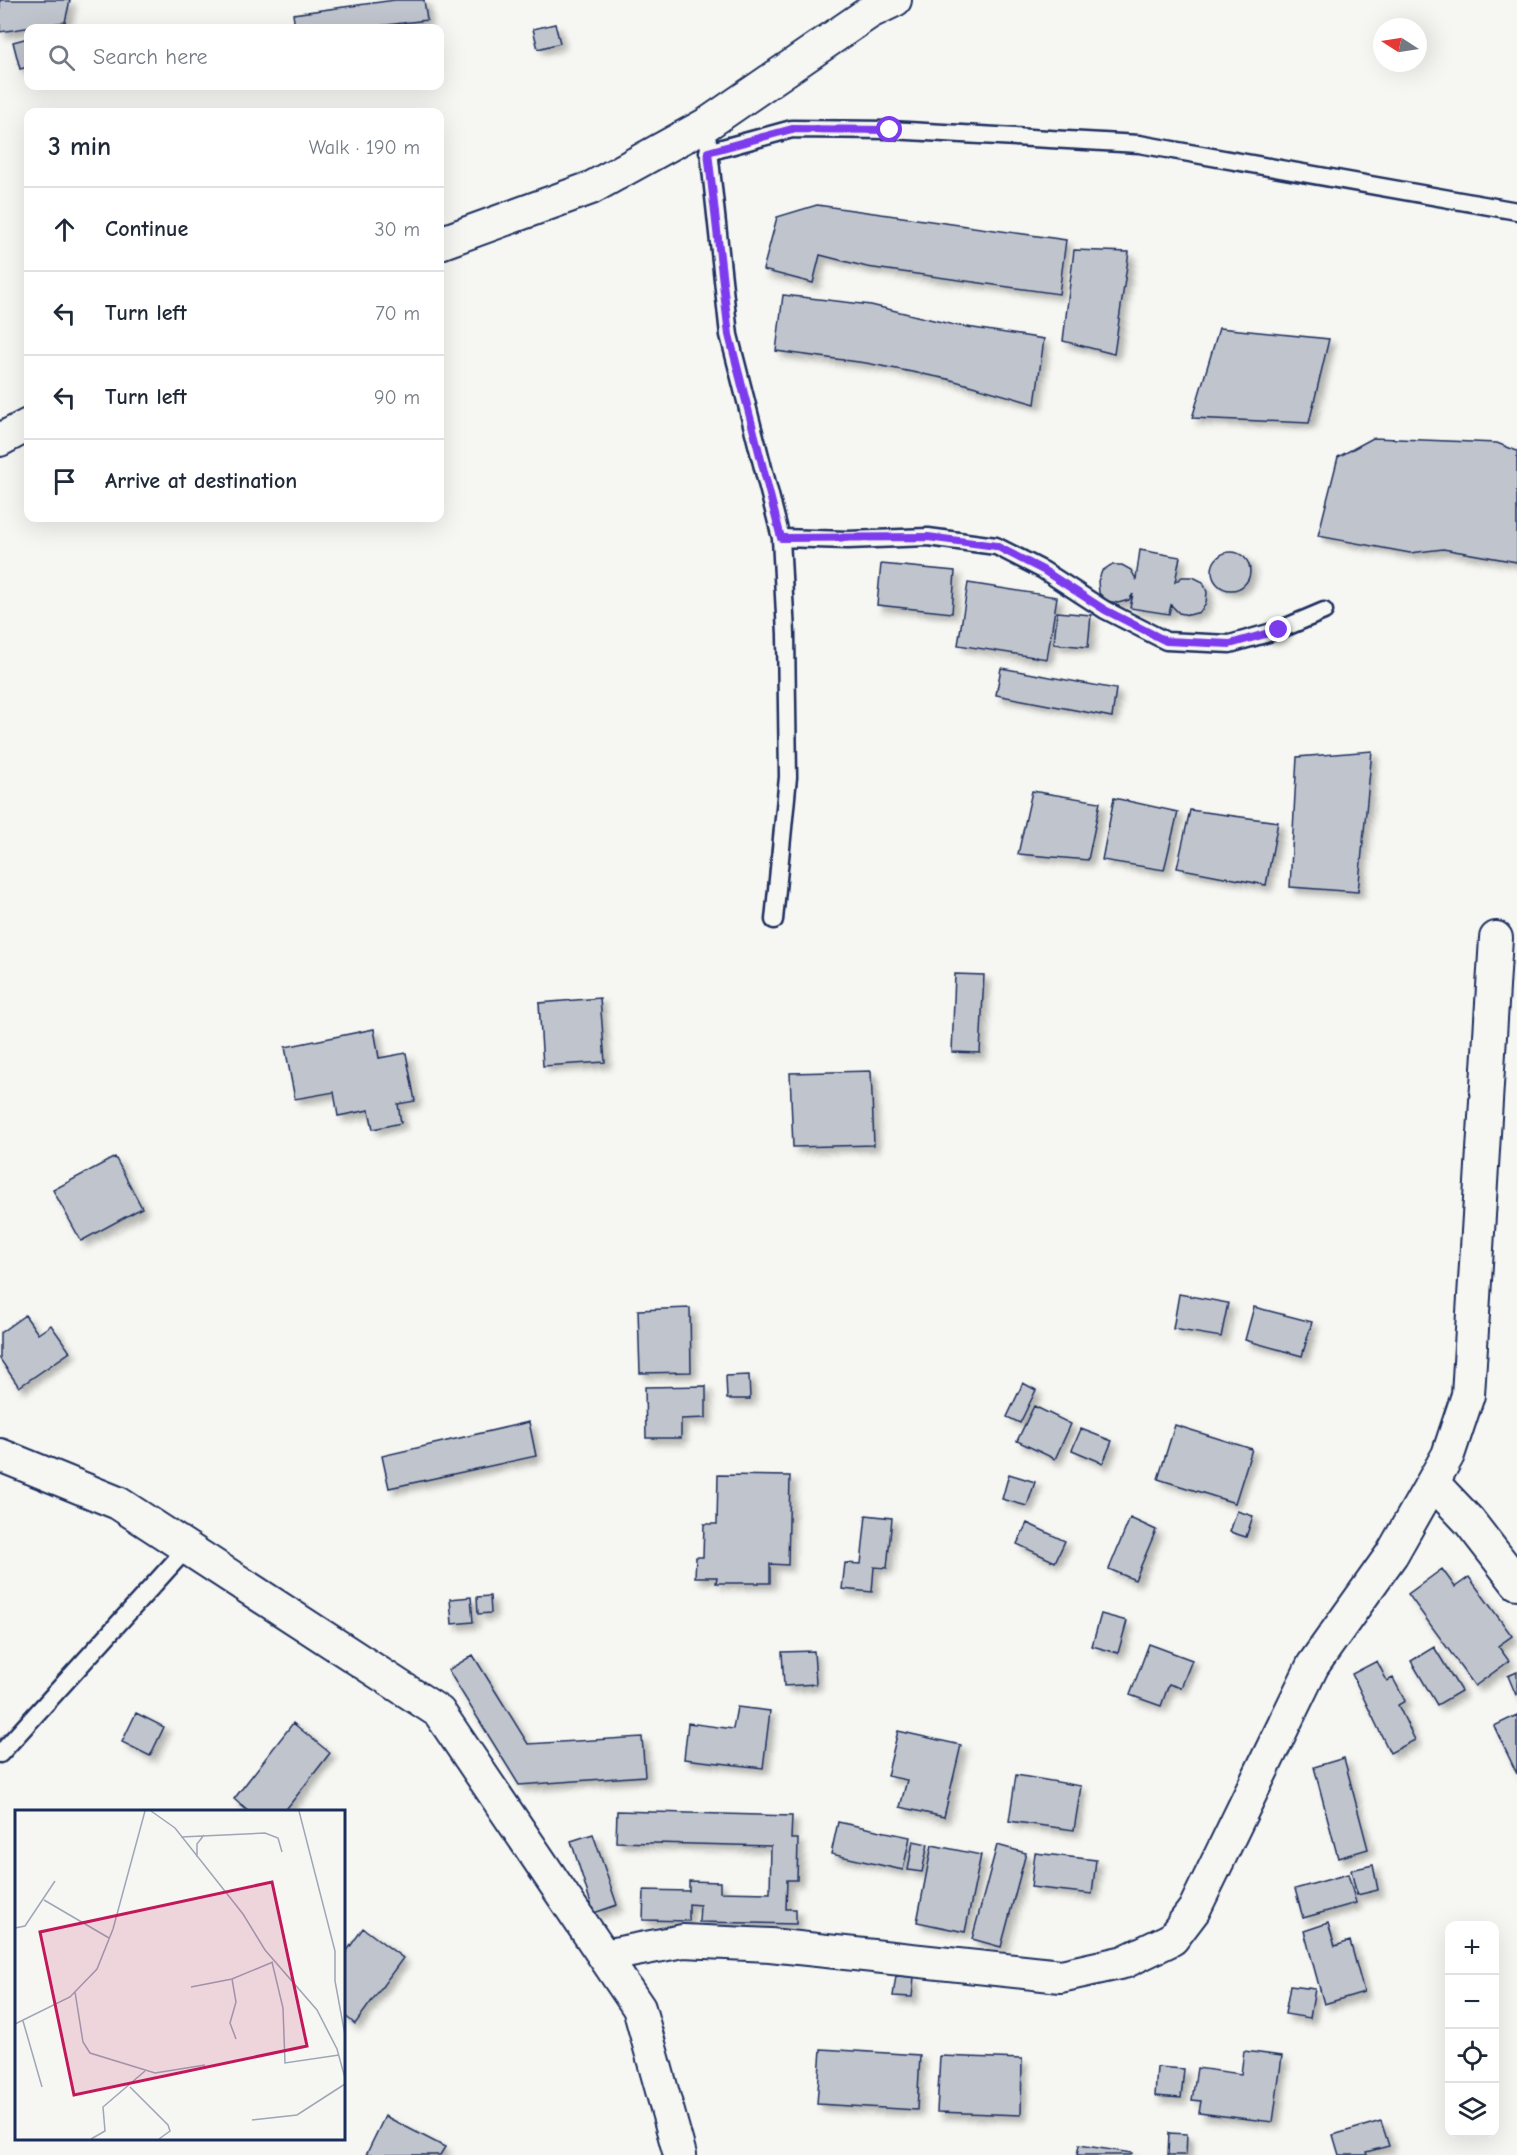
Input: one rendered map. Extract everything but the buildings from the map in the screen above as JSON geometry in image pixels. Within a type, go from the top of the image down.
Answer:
[{"type":"street","points":[[444,242],[591,188],[708,138],[870,12],[895,0]]},
{"type":"street","points":[[0,440],[24,427]]},
{"type":"street","points":[[604,1956],[683,1941],[770,1945],[1061,1976],[1124,1962],[1172,1939],[1194,1910],[1313,1665],[1392,1554],[1433,1483],[1448,1455],[1468,1395],[1496,938]]},
{"type":"street","points":[[0,1455],[118,1503],[439,1712],[639,2008],[680,2155]]},
{"type":"street","points":[[1433,1483],[1469,1521],[1517,1583]]},
{"type":"lane","points":[[774,920],[788,777],[786,634],[781,538],[729,335],[708,138],[792,129],[890,130],[1139,144],[1517,211]]},
{"type":"lane","points":[[781,538],[928,537],[996,546],[1043,570],[1105,610],[1166,641],[1230,644],[1279,630],[1324,611]]},
{"type":"lane","points":[[0,1754],[187,1548]]},
{"type":"route","points":[[890,130],[792,129],[708,152],[729,335],[781,538],[848,540],[928,537],[996,546],[1043,570],[1105,610],[1166,641],[1230,644],[1279,630]]}]
